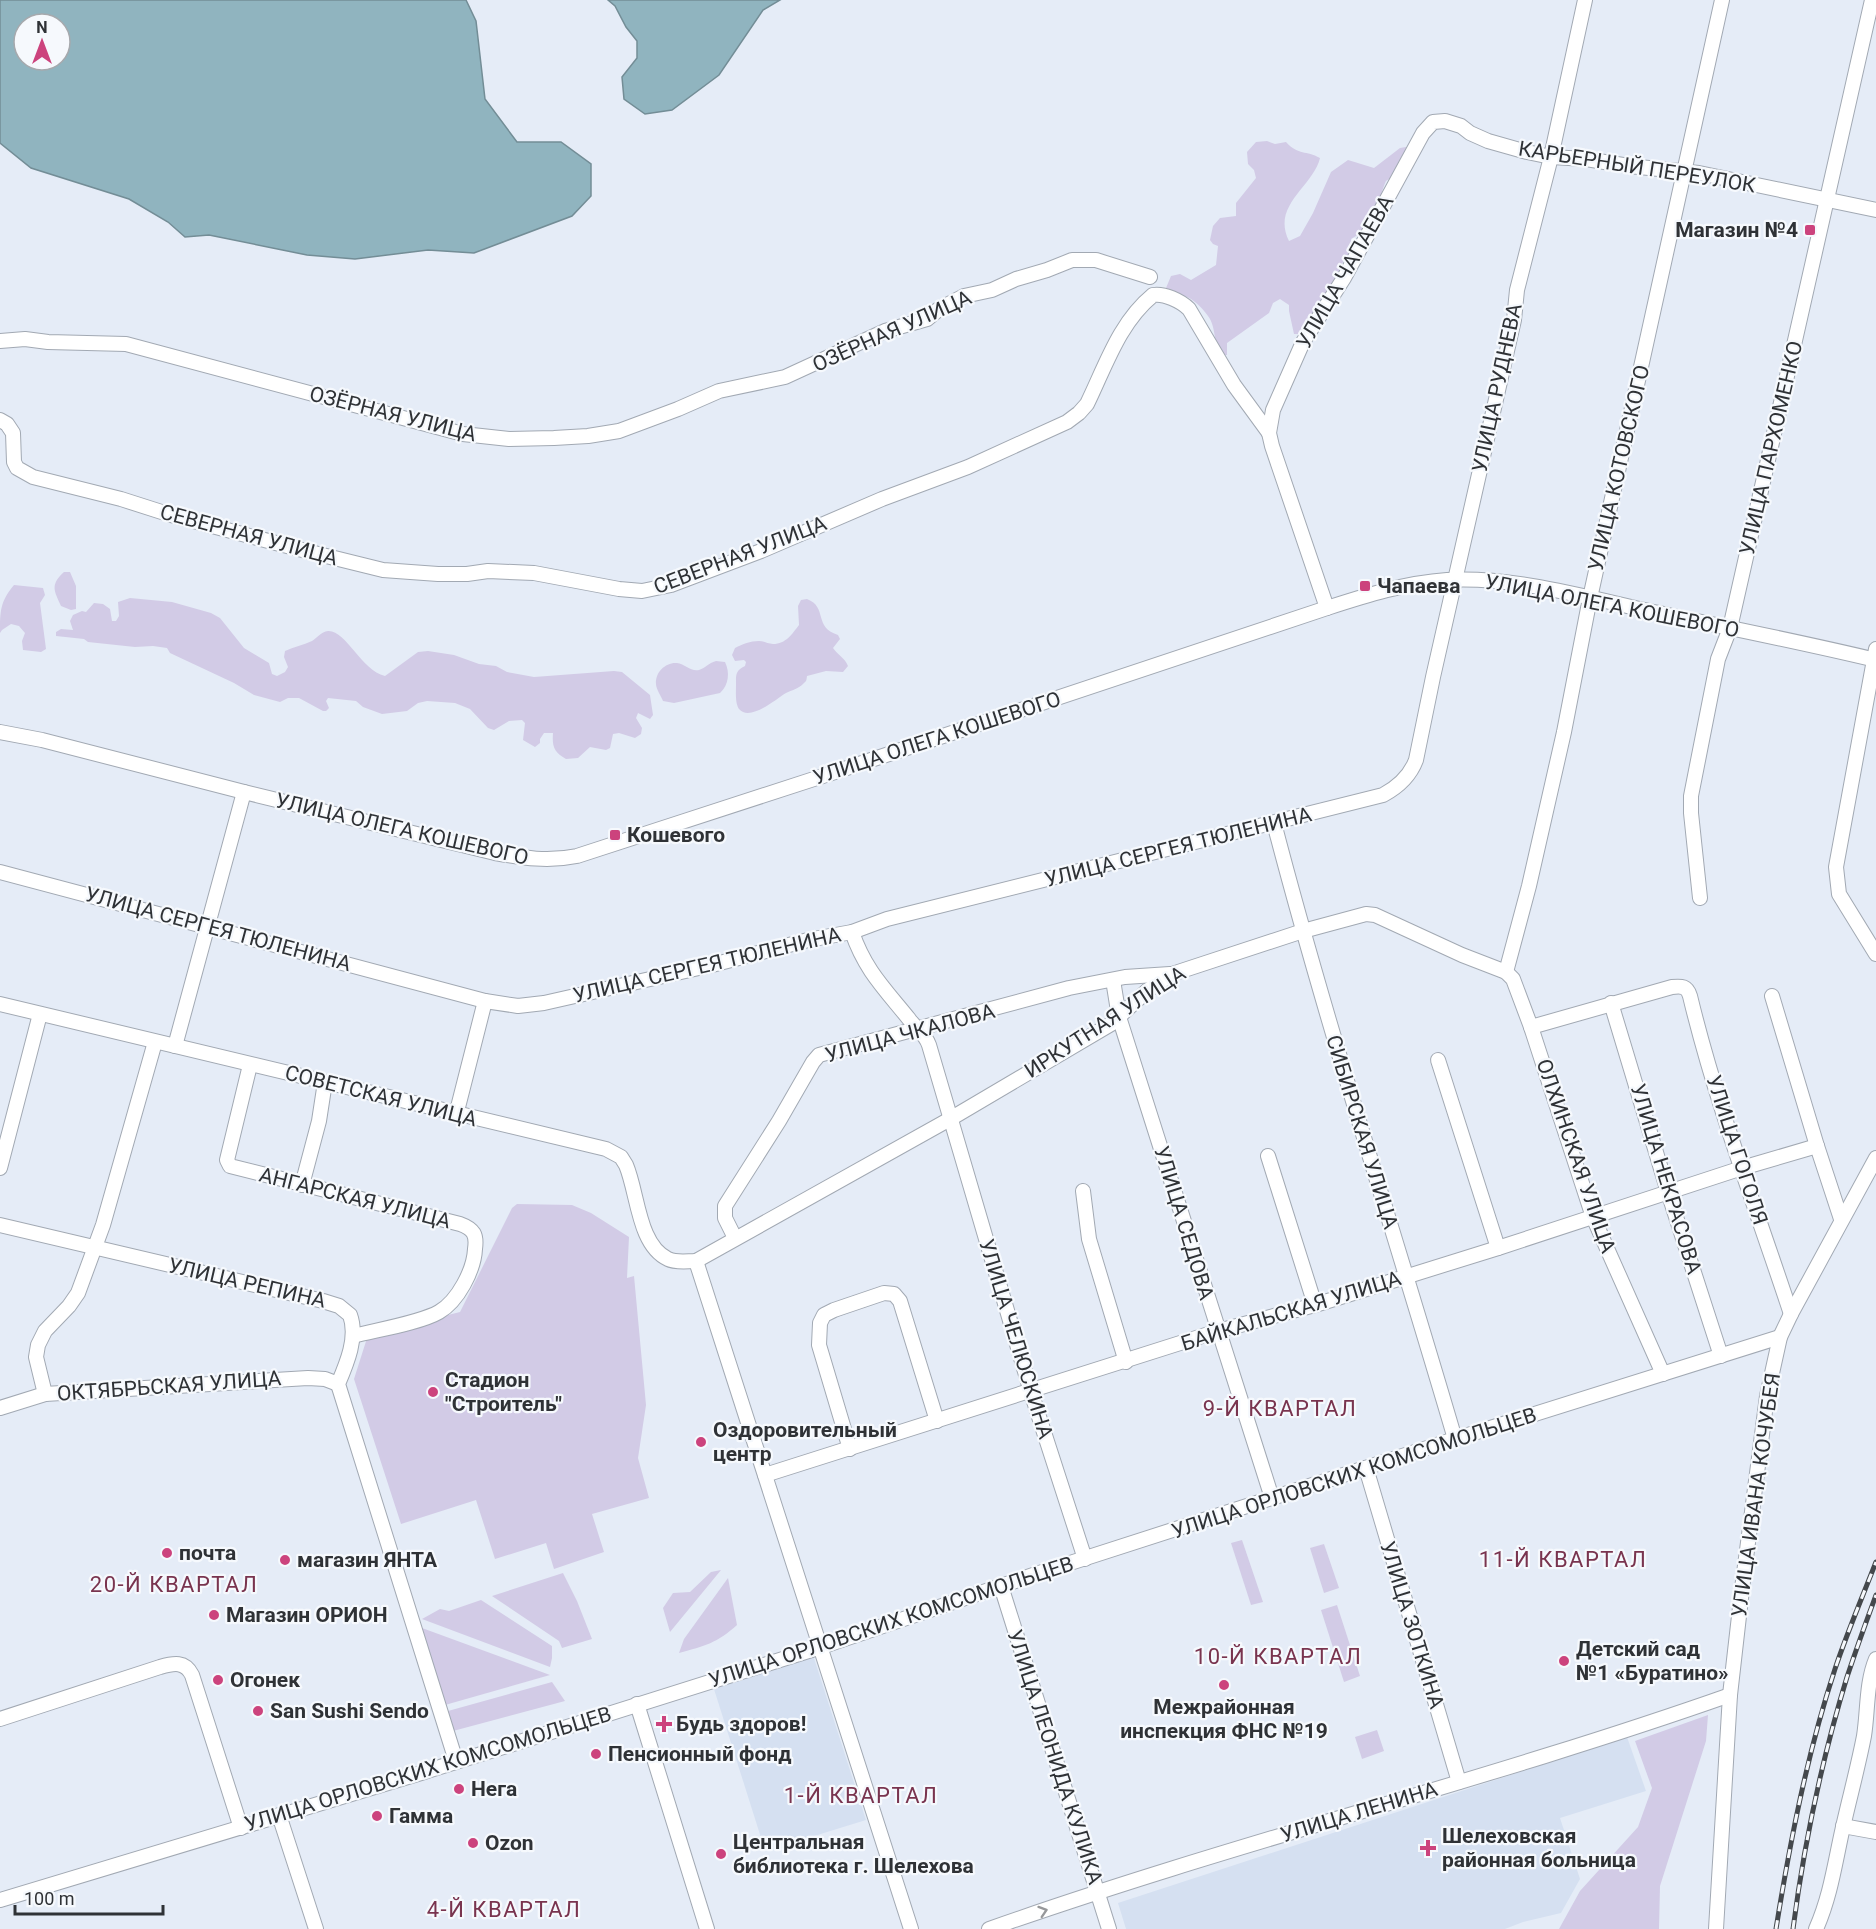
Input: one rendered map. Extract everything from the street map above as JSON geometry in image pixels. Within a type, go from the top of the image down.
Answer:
[{"type":"street","name":"УЛИЦА РУДНЕВА","points":[[1408,775],[1416,760],[1432,677],[1514,320],[1517,290],[1551,157],[1585,0]]},
{"type":"street","name":"УЛИЦА КОТОВСКОГО","points":[[1506,972],[1529,886],[1564,732],[1590,598],[1722,0]]},
{"type":"street","name":"УЛИЦА ПАРХОМЕНКО","points":[[1700,898],[1691,796],[1718,658],[1730,628],[1872,0]]},
{"type":"street","name":"КАРЬЕРНЫЙ ПЕРЕУЛОК","points":[[1437,121],[1454,123],[1476,136],[1505,146],[1551,157],[1719,176],[1876,210]]},
{"type":"street","name":"УЛИЦА ЧАПАЕВА","points":[[1269,433],[1277,399],[1303,342],[1344,278],[1423,133],[1430,124],[1437,121]]},
{"type":"street","name":"ОЗЁРНАЯ УЛИЦА","points":[[0,341],[25,339],[48,342],[126,344],[463,434],[509,439],[588,436],[638,425],[719,391],[785,377],[885,331],[921,322],[964,296],[992,290],[1016,279],[1072,260],[1095,260],[1150,277]]},
{"type":"street","name":"УЛИЦА ЧАПАЕВА","points":[[1156,294],[1181,302],[1189,309],[1234,385],[1269,433],[1278,467],[1327,608]]},
{"type":"street","name":"СЕВЕРНАЯ УЛИЦА","points":[[0,420],[7,424],[13,433],[14,462],[17,468],[33,477],[121,498],[171,515],[306,551],[383,570],[438,574],[488,571],[534,573],[623,590],[642,591],[671,585],[761,550],[882,499],[968,467],[1067,422],[1087,404],[1108,356],[1129,320],[1149,297],[1156,294]]},
{"type":"street","name":"УЛИЦА ОЛЕГА КОШЕВОГО","points":[[0,732],[42,740],[505,855],[538,860],[566,858],[829,774],[1392,588],[1455,580],[1504,582],[1875,656]]},
{"type":"street","points":[[1875,656],[1836,867],[1839,894],[1876,954]]},
{"type":"street","name":"УЛИЦА СЕРГЕЯ ТЮЛЕНИНА","points":[[0,872],[485,1001],[518,1006],[544,1003],[701,968],[808,940],[852,932],[875,923],[920,911],[1383,795],[1408,775]]},
{"type":"street","points":[[175,1046],[244,792]]},
{"type":"street","name":"СИБИРСКАЯ УЛИЦА","points":[[1274,823],[1303,931],[1455,1439]]},
{"type":"street","name":"ИРКУТНАЯ УЛИЦА","points":[[696,1261],[950,1119],[1111,1024],[1148,990],[1173,974],[1303,931],[1366,914],[1375,915],[1462,955],[1506,972]]},
{"type":"street","name":"УЛИЦА ЧЕЛЮСКИНА","points":[[852,932],[862,958],[873,976],[917,1029],[924,1034],[929,1045],[1031,1392],[1085,1559]]},
{"type":"street","name":"ОЛХИНСКАЯ УЛИЦА","points":[[1506,972],[1515,983],[1531,1026],[1593,1216],[1663,1374]]},
{"type":"street","name":"УЛИЦА ЧКАЛОВА","points":[[735,1238],[725,1218],[725,1206],[816,1059],[826,1053],[1069,988],[1132,976],[1173,974]]},
{"type":"street","name":"УЛИЦА СЕДОВА","points":[[1113,980],[1119,1017],[1272,1498]]},
{"type":"street","name":"УЛИЦА ГОГОЛЯ","points":[[1611,1003],[1672,987],[1685,987],[1690,996],[1742,1168],[1791,1314]]},
{"type":"street","points":[[1772,996],[1841,1219]]},
{"type":"street","points":[[456,1115],[485,1001]]},
{"type":"street","points":[[1531,1026],[1611,1003]]},
{"type":"street","name":"УЛИЦА НЕКРАСОВА","points":[[1611,1003],[1668,1192],[1721,1356]]},
{"type":"street","name":"СОВЕТСКАЯ УЛИЦА","points":[[0,1004],[456,1115],[596,1146],[618,1155],[625,1162],[648,1240],[659,1253],[669,1260],[696,1261]]},
{"type":"street","points":[[0,1168],[40,1014]]},
{"type":"street","points":[[45,1395],[36,1358],[38,1346],[45,1331],[78,1293],[103,1225],[154,1042]]},
{"type":"street","points":[[1438,1060],[1498,1248]]},
{"type":"street","name":"АНГАРСКАЯ УЛИЦА","points":[[250,1065],[227,1160],[228,1165],[460,1224],[470,1228],[476,1236],[475,1252],[468,1275],[459,1291],[443,1310],[429,1317],[353,1336]]},
{"type":"street","points":[[302,1185],[319,1121],[325,1082]]},
{"type":"street","name":"БАЙКАЛЬСКАЯ УЛИЦА","points":[[765,1475],[1218,1331],[1315,1305],[1817,1146]]},
{"type":"street","points":[[1268,1156],[1315,1305]]},
{"type":"street","name":"УЛИЦА ИВАНА КОЧУБЕЯ","points":[[1716,1929],[1730,1695],[1766,1408],[1780,1337],[1841,1219],[1876,1158]]},
{"type":"street","points":[[1083,1191],[1089,1239],[1126,1362]]},
{"type":"street","name":"УЛИЦА РЕПИНА","points":[[0,1225],[339,1306],[350,1315],[353,1336]]},
{"type":"street","points":[[696,1261],[911,1929]]},
{"type":"street","points":[[850,1449],[819,1345],[820,1323],[829,1312],[884,1293],[894,1294],[900,1301],[937,1421]]},
{"type":"street","points":[[353,1336],[347,1365],[338,1384],[456,1761]]},
{"type":"street","name":"УЛИЦА ОРЛОВСКИХ КОМСОМОЛЬЦЕВ","points":[[0,1900],[822,1647],[1000,1586],[1780,1337]]},
{"type":"street","name":"ОКТЯБРЬСКАЯ УЛИЦА","points":[[0,1408],[45,1395],[308,1378],[325,1379],[338,1384]]},
{"type":"street","name":"УЛИЦА ЗОТКИНА","points":[[1366,1468],[1459,1782]]},
{"type":"street","name":"УЛИЦА ЛЕОНИДА КУЛИКА","points":[[1000,1586],[1109,1929]]},
{"type":"street","points":[[1815,1929],[1826,1905],[1857,1774],[1866,1724],[1869,1683],[1876,1659]]},
{"type":"street","points":[[0,1719],[160,1667],[183,1664],[188,1667],[192,1675],[242,1827]]},
{"type":"street","name":"УЛИЦА ЛЕНИНА","points":[[989,1929],[1730,1695]]},
{"type":"street","points":[[638,1704],[707,1929]]},
{"type":"street","points":[[279,1815],[316,1929]]},
{"type":"street","points":[[1843,1826],[1876,1832]]},
{"type":"shaded area","points":[[0,0],[466,0],[476,21],[485,99],[517,142],[561,142],[591,164],[591,196],[572,216],[474,253],[428,250],[355,259],[307,255],[209,235],[185,237],[168,222],[129,199],[31,168],[0,143]]},
{"type":"shaded area","points":[[608,0],[780,0],[763,10],[719,75],[672,110],[645,114],[624,99],[622,77],[637,58],[637,41],[626,27],[615,6]]},
{"type":"shaded area","points":[[1267,141],[1275,144],[1286,142],[1299,151],[1320,158],[1285,217],[1285,228],[1289,241],[1300,236],[1331,172],[1348,160],[1374,168],[1400,148],[1406,147],[1406,153],[1400,167],[1386,181],[1378,204],[1365,216],[1361,233],[1351,239],[1351,251],[1341,265],[1335,282],[1300,334],[1294,334],[1289,305],[1280,299],[1273,303],[1269,313],[1227,343],[1227,355],[1224,355],[1218,347],[1211,320],[1204,311],[1191,299],[1172,293],[1166,288],[1171,276],[1180,274],[1191,280],[1216,265],[1218,246],[1210,240],[1213,226],[1220,218],[1236,216],[1236,203],[1256,178],[1254,170],[1248,164],[1247,152],[1256,142]]},
{"type":"shaded area","points":[[64,572],[70,572],[76,586],[76,609],[71,610],[61,606],[55,592],[55,584]]},
{"type":"shaded area","points":[[14,585],[43,588],[45,595],[40,603],[46,649],[41,652],[23,650],[22,641],[25,633],[19,626],[11,624],[0,633],[2,607]]},
{"type":"shaded area","points":[[130,598],[172,602],[211,613],[220,618],[244,648],[269,663],[272,674],[277,676],[285,672],[288,667],[284,657],[285,651],[312,641],[328,631],[335,632],[368,666],[385,676],[418,652],[428,651],[454,655],[479,664],[496,666],[507,672],[534,677],[622,672],[650,695],[653,715],[650,719],[638,713],[636,718],[642,728],[641,734],[635,738],[619,733],[613,734],[610,748],[606,750],[590,747],[578,758],[566,759],[555,749],[553,733],[544,733],[540,743],[535,747],[523,740],[525,723],[522,720],[509,721],[494,730],[488,728],[470,709],[455,703],[427,701],[418,703],[407,711],[382,714],[363,707],[356,701],[328,698],[326,701],[329,708],[323,711],[299,698],[288,698],[280,702],[254,695],[170,653],[167,648],[88,642],[84,639],[56,636],[56,632],[61,629],[73,630],[70,621],[73,615],[82,611],[86,612],[94,603],[103,604],[110,609],[112,621],[116,621],[119,616],[118,602]]},
{"type":"shaded area","points":[[807,599],[817,607],[826,627],[838,635],[840,639],[833,648],[848,666],[843,672],[826,671],[807,676],[801,686],[763,708],[750,713],[744,712],[737,704],[736,679],[738,672],[746,662],[744,660],[735,661],[732,655],[735,648],[753,642],[778,644],[785,640],[799,625],[798,606],[801,600]]},
{"type":"shaded area","points":[[716,661],[725,662],[728,670],[727,682],[720,693],[674,703],[663,701],[656,680],[659,672],[665,666],[677,663],[696,670]]},
{"type":"shaded area","name":"Стадион \"Строитель\"","points":[[517,1204],[572,1205],[591,1213],[629,1237],[627,1278],[634,1276],[646,1405],[638,1458],[649,1498],[592,1514],[604,1552],[554,1569],[546,1543],[495,1559],[476,1500],[401,1524],[354,1379],[368,1335],[460,1312],[512,1208]]},
{"type":"shaded area","points":[[1242,1540],[1263,1602],[1251,1605],[1231,1543]]},
{"type":"shaded area","points":[[1324,1544],[1339,1588],[1324,1593],[1310,1548]]},
{"type":"shaded area","points":[[721,1570],[670,1632],[663,1608],[673,1593],[690,1592],[711,1572]]},
{"type":"shaded area","points":[[563,1573],[592,1639],[562,1648],[559,1641],[492,1596]]},
{"type":"shaded area","points":[[728,1578],[737,1625],[710,1643],[679,1653],[684,1639]]},
{"type":"shaded area","points":[[481,1600],[552,1646],[550,1667],[422,1619],[440,1609],[449,1611]]},
{"type":"shaded area","points":[[1337,1605],[1360,1676],[1344,1682],[1321,1610]]},
{"type":"shaded area","points":[[422,1628],[550,1675],[445,1705]]},
{"type":"shaded area","points":[[813,1655],[866,1820],[785,1845],[783,1838],[763,1844],[713,1686]]},
{"type":"shaded area","points":[[552,1682],[565,1701],[453,1731],[448,1711]]},
{"type":"shaded area","points":[[1708,1715],[1706,1741],[1660,1886],[1659,1929],[1559,1929],[1580,1891],[1638,1827],[1652,1788],[1635,1741]]},
{"type":"shaded area","points":[[1377,1730],[1384,1751],[1362,1759],[1355,1737]]},
{"type":"shaded area","name":"Шелеховская районная больница","points":[[1627,1737],[1646,1791],[1560,1818],[1580,1879],[1561,1913],[1505,1929],[1126,1929],[1118,1903]]},
{"type":"railway","points":[[1776,1929],[1793,1831],[1816,1733],[1840,1656],[1876,1562]]},
{"type":"railway","points":[[1793,1929],[1808,1834],[1822,1770],[1847,1677],[1876,1595]]},
{"type":"place","name":"Магазин №4","points":[[1810,230]]},
{"type":"place","name":"Чапаева","points":[[1365,586]]},
{"type":"place","name":"Кошевого","points":[[615,835]]},
{"type":"place","name":"Стадион \"Строитель\"","points":[[433,1392]]},
{"type":"place","name":"Оздоровительный центр","points":[[701,1442]]},
{"type":"place","name":"почта","points":[[167,1553]]},
{"type":"place","name":"магазин ЯНТА","points":[[285,1560]]},
{"type":"place","name":"Магазин ОРИОН","points":[[214,1615]]},
{"type":"place","name":"Детский сад №1 «Буратино»","points":[[1564,1661]]},
{"type":"place","name":"Огонек","points":[[218,1680]]},
{"type":"place","name":"Межрайонная инспекция ФНС №19","points":[[1224,1685]]},
{"type":"place","name":"San Sushi Sendo","points":[[258,1711]]},
{"type":"place","name":"Будь здоров!","points":[[664,1724]]},
{"type":"place","name":"Пенсионный фонд","points":[[596,1754]]},
{"type":"place","name":"Нега","points":[[459,1789]]},
{"type":"place","name":"Гамма","points":[[377,1816]]},
{"type":"place","name":"Ozon","points":[[473,1843]]},
{"type":"place","name":"Шелеховская районная больница","points":[[1428,1848]]},
{"type":"place","name":"Центральная библиотека г. Шелехова","points":[[721,1854]]},
{"type":"district","name":"9-Й КВАРТАЛ","points":[[1280,1408]]},
{"type":"district","name":"11-Й КВАРТАЛ","points":[[1563,1559]]},
{"type":"district","name":"20-Й КВАРТАЛ","points":[[174,1584]]},
{"type":"district","name":"10-Й КВАРТАЛ","points":[[1278,1656]]},
{"type":"district","name":"1-Й КВАРТАЛ","points":[[861,1795]]},
{"type":"district","name":"4-Й КВАРТАЛ","points":[[504,1909]]}]
